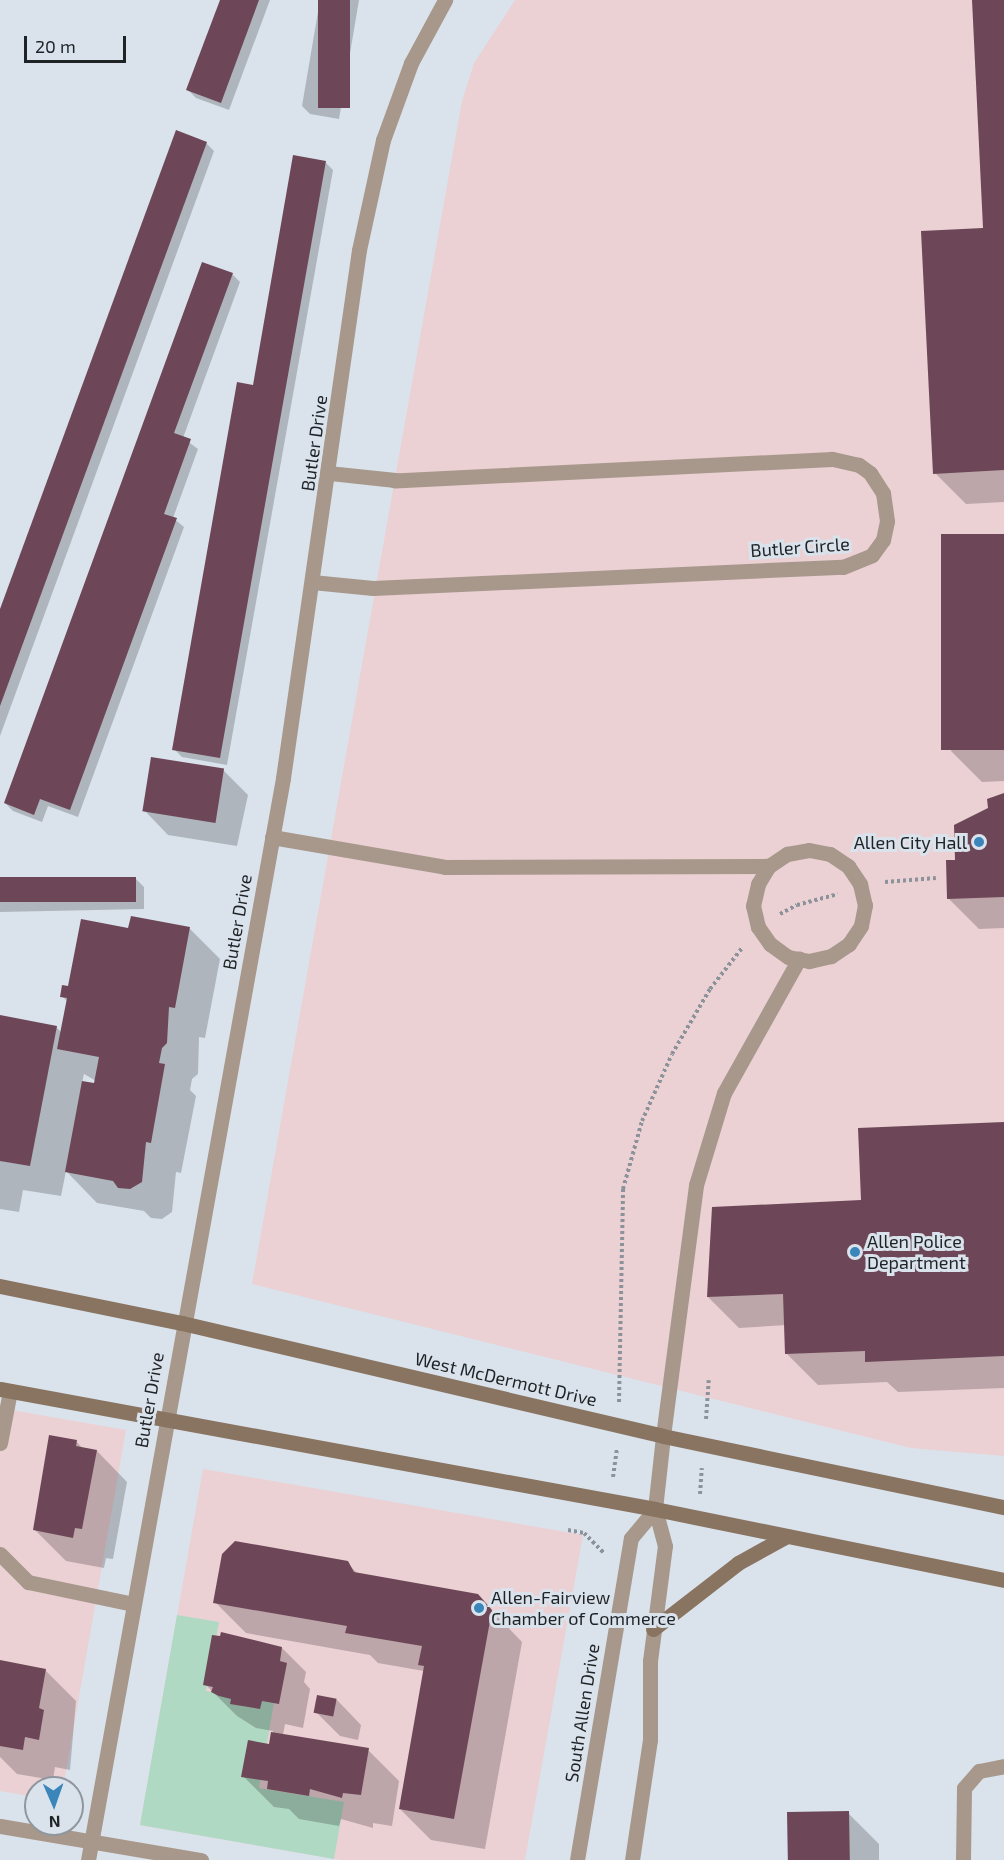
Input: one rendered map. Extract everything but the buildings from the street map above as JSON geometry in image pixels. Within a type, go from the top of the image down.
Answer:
[{"type":"main road","name":"West McDermott Drive","points":[[0,1286],[182,1323],[663,1436],[1004,1508]]},
{"type":"main road","points":[[5,1390],[655,1509],[1004,1581]]},
{"type":"main road","points":[[653,1629],[738,1563],[787,1536]]},
{"type":"street","name":"Butler Drive","points":[[88,1860],[182,1323],[272,837],[330,473],[359,250],[383,140],[411,63],[445,0]]},
{"type":"street","name":"Butler Circle","points":[[312,582],[373,588],[843,567],[872,555],[883,540],[887,521],[883,494],[870,473],[859,465],[832,459],[395,480],[330,473]]},
{"type":"street","points":[[272,837],[445,867],[769,866]]},
{"type":"street","points":[[809,850],[830,854],[848,866],[861,884],[865,905],[861,926],[849,944],[831,956],[799,959],[788,957],[770,945],[758,927],[753,906],[758,884],[769,866],[787,854],[809,850]]},
{"type":"street","points":[[632,1860],[650,1740],[653,1629],[665,1546],[655,1509],[696,1185],[724,1093],[799,959]]},
{"type":"street","points":[[0,1443],[5,1390]]},
{"type":"street","name":"South Allen Drive","points":[[577,1860],[631,1538],[655,1509]]},
{"type":"street","points":[[0,1554],[28,1582],[133,1604]]},
{"type":"street","points":[[963,1860],[964,1788],[979,1771],[1004,1766]]},
{"type":"street","points":[[0,1826],[201,1860]]},
{"type":"path","points":[[568,1530],[592,1539],[604,1554]]},
{"type":"shaded area","points":[[515,0],[1004,0],[1004,1456],[911,1448],[252,1284],[462,101],[474,63]]},
{"type":"shaded area","points":[[0,1408],[126,1430],[65,1776],[24,1776],[24,1795],[0,1791]]},
{"type":"shaded area","points":[[203,1469],[583,1535],[525,1860],[341,1860],[140,1825]]},
{"type":"green space","points":[[177,1615],[219,1622],[206,1691],[274,1703],[259,1788],[344,1802],[334,1859],[140,1825]]},
{"type":"place","name":"Allen City Hall","points":[[979,842]]},
{"type":"place","name":"Allen Police Department","points":[[855,1252]]},
{"type":"place","name":"Allen-Fairview Chamber of Commerce","points":[[479,1608]]}]
